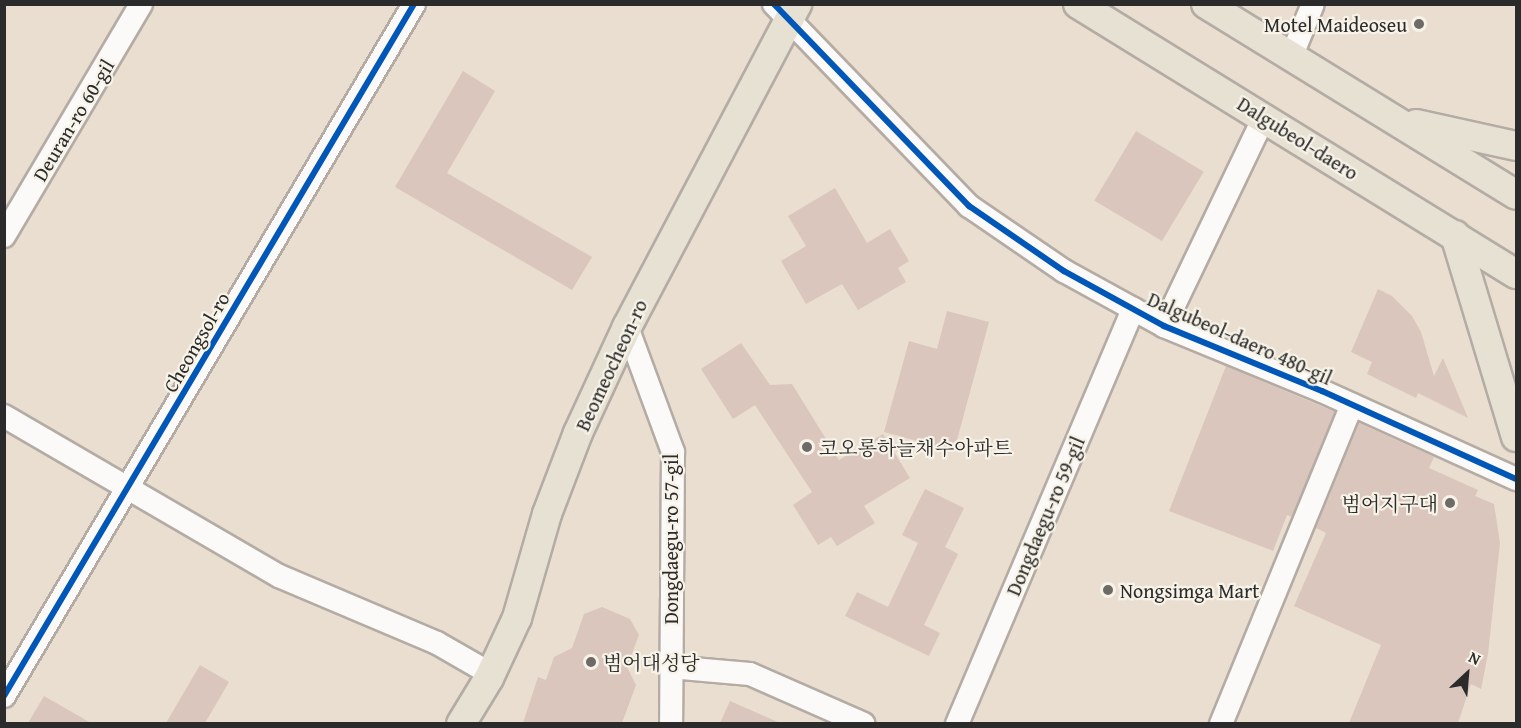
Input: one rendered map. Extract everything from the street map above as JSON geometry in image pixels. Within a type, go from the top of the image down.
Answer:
[{"type":"main road","name":"Dalgubeol-daero","points":[[1078,4],[1516,274]]},
{"type":"main road","points":[[1206,4],[1516,195]]},
{"type":"main road","name":"Beomeocheon-ro","points":[[461,723],[491,674],[517,618],[547,514],[578,433],[627,327],[787,9]]},
{"type":"main road","points":[[1395,119],[1516,146]]},
{"type":"main road","points":[[1455,235],[1516,437]]},
{"type":"street","name":"Deuran-ro 60-gil","points":[[4,236],[141,4]]},
{"type":"street","name":"Cheongsol-ro","points":[[4,696],[129,489],[414,4]]},
{"type":"street","points":[[1291,57],[1313,4]]},
{"type":"street","name":"Dalgubeol-daero 480-gil","points":[[787,9],[969,206],[1064,270],[1164,326],[1352,405],[1516,479]]},
{"type":"street","points":[[1164,326],[1264,117]]},
{"type":"street","name":"Dongdaegu-ro 59-gil","points":[[957,723],[1133,309]]},
{"type":"street","name":"Dongdaegu-ro 57-gil","points":[[627,327],[672,452],[671,723]]},
{"type":"street","points":[[1221,723],[1352,405]]},
{"type":"street","points":[[4,416],[279,576],[437,643],[491,674]]},
{"type":"street","points":[[670,667],[750,675],[864,723]]},
{"type":"building","points":[[463,71],[495,91],[447,173],[592,257],[572,290],[395,187]]},
{"type":"building","points":[[1136,131],[1204,172],[1162,241],[1094,200]]},
{"type":"building","points":[[835,188],[867,243],[890,229],[909,261],[898,268],[906,282],[858,310],[842,284],[806,304],[781,261],[806,246],[788,216]]},
{"type":"building","points":[[1378,289],[1392,296],[1412,316],[1421,332],[1434,376],[1443,358],[1468,418],[1418,393],[1416,398],[1367,374],[1372,362],[1351,352]]},
{"type":"building","points":[[947,311],[989,322],[954,451],[884,432],[909,341],[937,349]]},
{"type":"building","name":"코오롱하늘채수아파트","points":[[741,343],[770,385],[792,384],[839,460],[883,434],[910,478],[864,506],[875,523],[837,546],[831,537],[818,545],[793,505],[812,492],[755,405],[733,419],[701,369]]},
{"type":"building","points":[[1226,366],[1335,412],[1292,517],[1287,515],[1273,551],[1169,511]]},
{"type":"building","points":[[1359,423],[1434,457],[1429,468],[1478,490],[1475,496],[1494,504],[1500,543],[1488,654],[1481,689],[1471,684],[1458,723],[1349,723],[1381,645],[1294,606],[1326,533],[1316,528]]},
{"type":"building","points":[[925,489],[964,508],[945,547],[958,554],[924,625],[940,633],[929,656],[845,616],[857,592],[888,607],[918,543],[902,535]]},
{"type":"building","name":"범어대성당","points":[[602,607],[630,619],[639,635],[627,667],[636,685],[622,723],[523,723],[538,677],[546,680],[554,657],[572,648],[584,614]]},
{"type":"building","points":[[200,665],[229,682],[205,723],[166,723]]},
{"type":"building","points":[[44,696],[91,723],[28,723]]},
{"type":"building","points":[[730,701],[780,723],[720,723]]},
{"type":"cycle path","points":[[4,696],[414,4]]},
{"type":"cycle path","points":[[774,4],[969,206],[1064,271],[1164,326],[1322,391],[1516,479]]},
{"type":"place","name":"Motel Maideoseu","points":[[1419,24]]},
{"type":"place","name":"코오롱하늘채수아파트","points":[[807,447]]},
{"type":"place","name":"범어지구대","points":[[1450,503]]},
{"type":"place","name":"Nongsimga Mart","points":[[1108,590]]},
{"type":"place","name":"범어대성당","points":[[591,662]]}]
